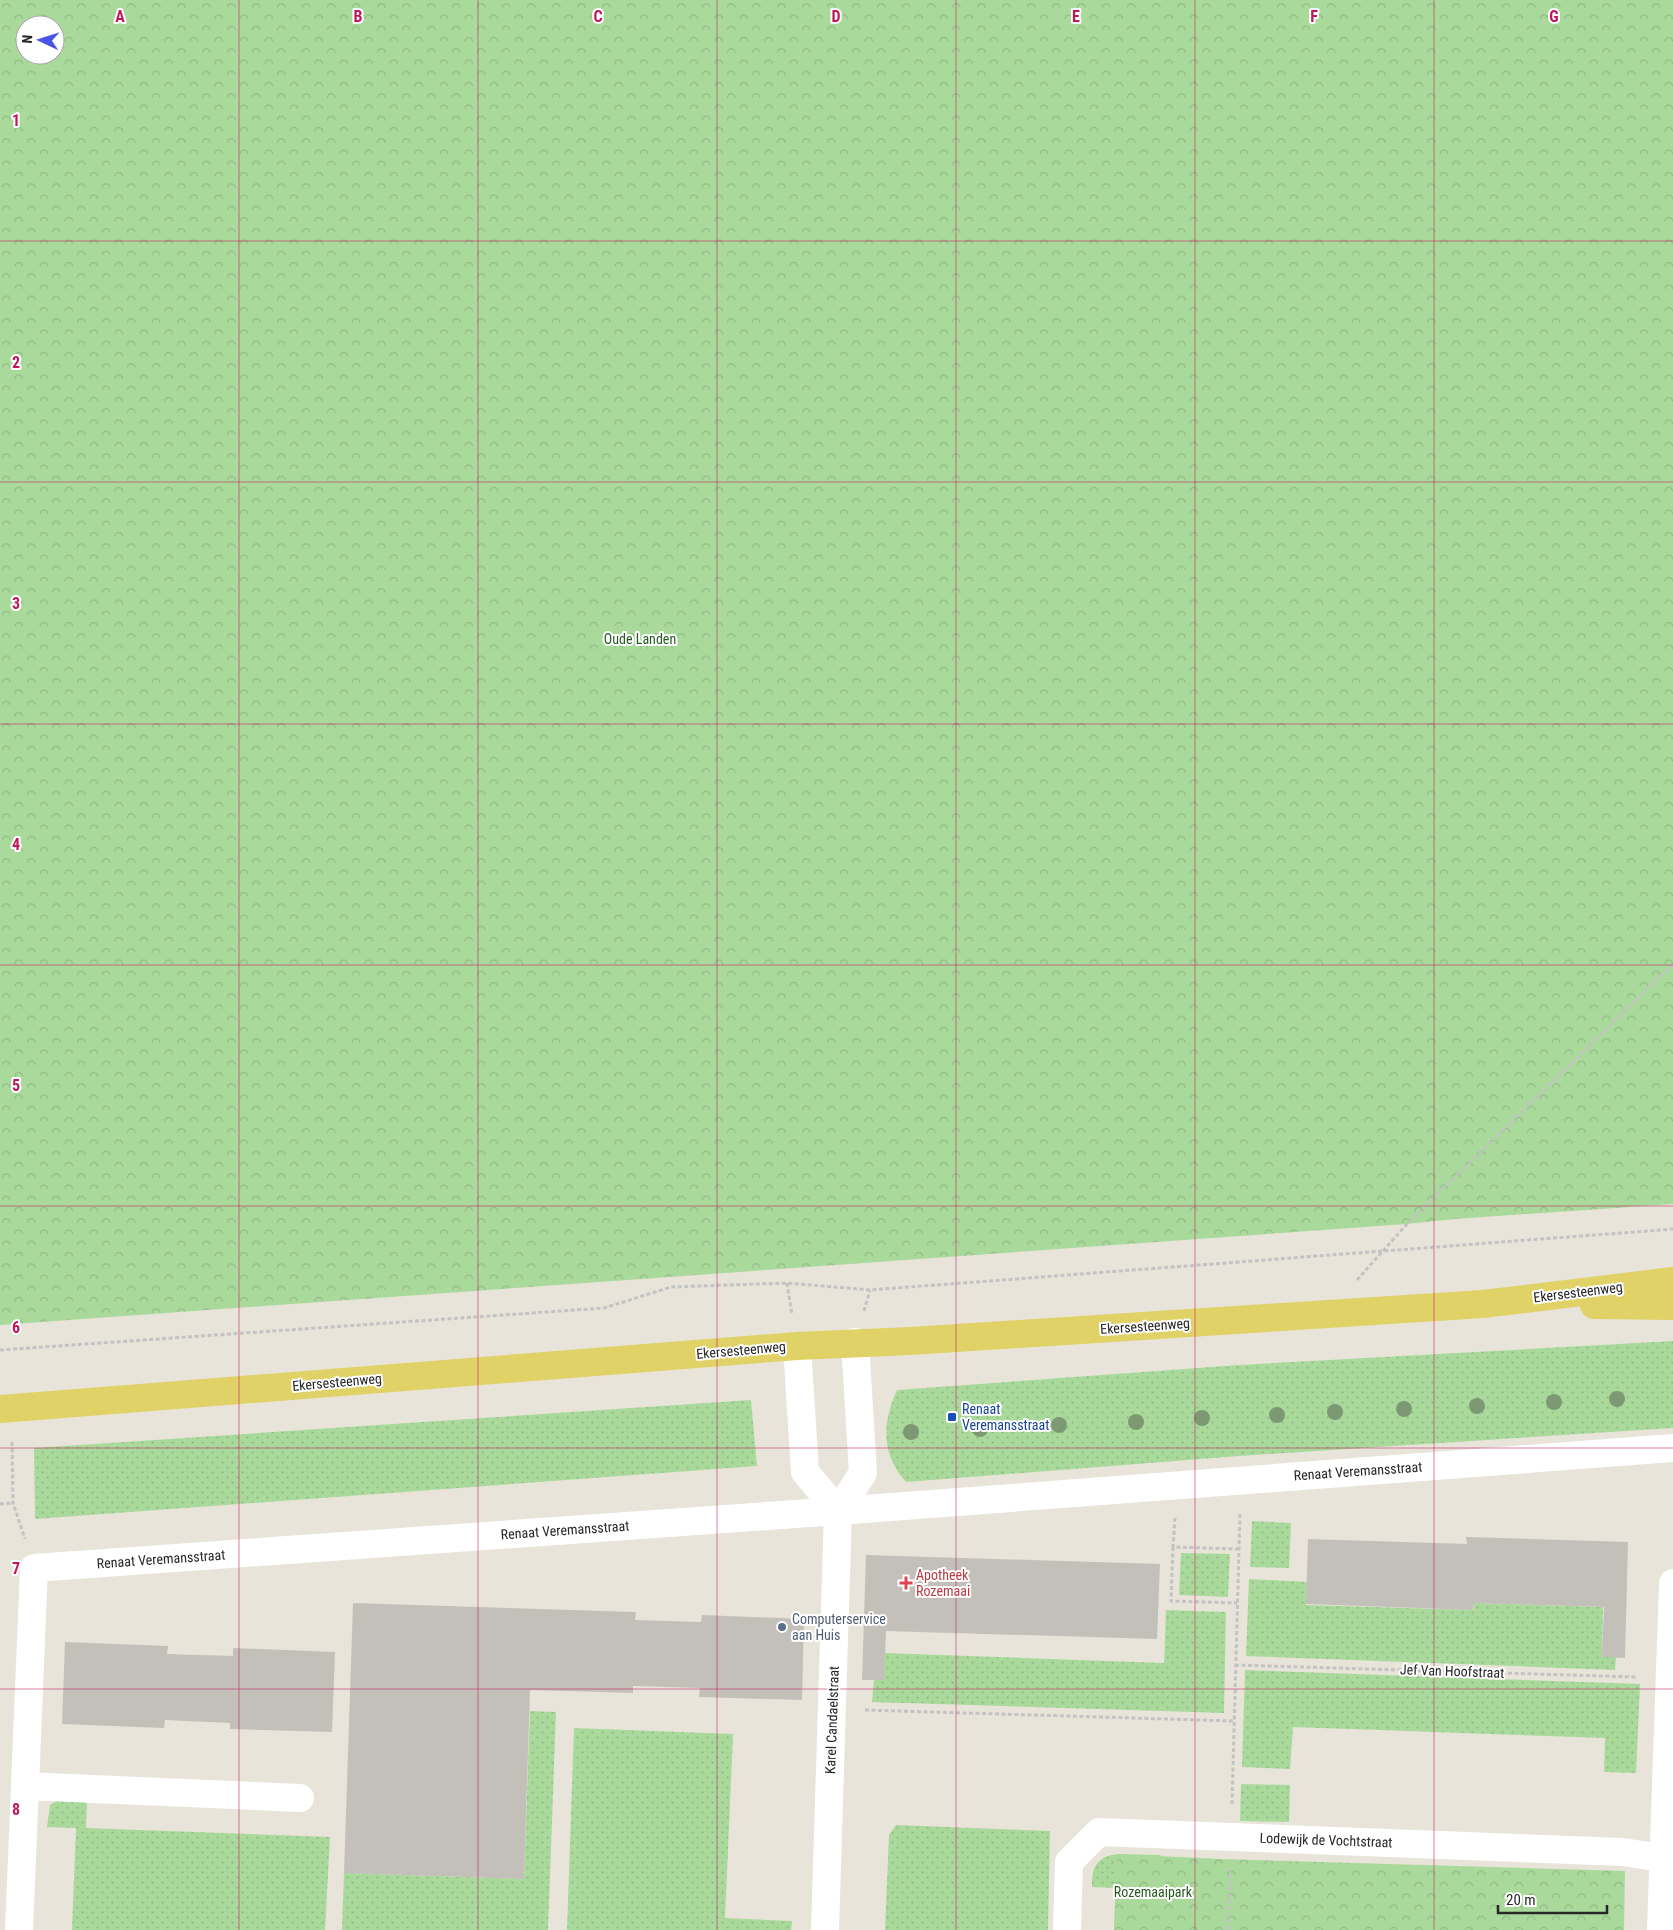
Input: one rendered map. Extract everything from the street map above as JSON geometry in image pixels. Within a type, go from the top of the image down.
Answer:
[{"type":"main road","name":"Ekersesteenweg","points":[[6,1409],[797,1346],[911,1341],[1483,1304],[1673,1281]]},
{"type":"main road","name":"Ekersesteenweg","points":[[1483,1304],[1673,1306]]},
{"type":"street","points":[[797,1346],[806,1472],[838,1511],[864,1473],[855,1342]]},
{"type":"street","name":"Renaat Veremansstraat","points":[[18,1930],[26,1786],[34,1568],[838,1511],[1673,1448]]},
{"type":"street","name":"Karel Candaelstraat","points":[[825,1930],[838,1511]]},
{"type":"street","points":[[1661,1930],[1668,1860],[1673,1583]]},
{"type":"street","points":[[26,1786],[300,1798]]},
{"type":"street","name":"Lodewijk de Vochtstraat","points":[[1067,1930],[1068,1862],[1098,1832],[1623,1852],[1668,1860]]},
{"type":"path","points":[[1325,1314],[1407,1224],[1673,964]]},
{"type":"path","points":[[0,1350],[604,1308],[671,1287],[787,1283],[870,1290],[1673,1228]]},
{"type":"path","points":[[0,1504],[13,1503],[6,1409]]},
{"type":"path","points":[[1228,1930],[1241,1480]]},
{"type":"path","points":[[1175,1517],[1171,1601],[1237,1603]]},
{"type":"path","points":[[1174,1547],[1239,1549]]},
{"type":"path","name":"Jef Van Hoofstraat","points":[[1235,1665],[1670,1692]]},
{"type":"path","points":[[832,1709],[1234,1721]]},
{"type":"green space","name":"Oude Landen","points":[[0,0],[1673,0],[1673,1204],[0,1325]]},
{"type":"green space","points":[[1673,1341],[1673,1428],[1239,1456],[906,1482],[892,1460],[886,1438],[889,1414],[897,1390],[1239,1365]]},
{"type":"green space","points":[[751,1400],[757,1466],[35,1519],[34,1448]]},
{"type":"green space","points":[[1252,1521],[1291,1523],[1289,1568],[1250,1567]]},
{"type":"green space","points":[[1181,1553],[1230,1554],[1228,1597],[1179,1595]]},
{"type":"green space","points":[[1249,1579],[1307,1582],[1306,1605],[1474,1610],[1474,1603],[1603,1607],[1602,1656],[1616,1657],[1615,1670],[1246,1656]]},
{"type":"green space","points":[[1166,1610],[1226,1612],[1224,1713],[872,1702],[874,1680],[885,1653],[1164,1663]]},
{"type":"green space","points":[[1245,1670],[1640,1684],[1636,1773],[1604,1772],[1605,1738],[1293,1727],[1290,1769],[1242,1767]]},
{"type":"green space","points":[[530,1711],[556,1712],[548,1930],[342,1930],[344,1873],[524,1879]]},
{"type":"green space","points":[[574,1728],[733,1734],[725,1918],[792,1921],[791,1930],[567,1930]]},
{"type":"green space","points":[[1241,1784],[1290,1785],[1289,1822],[1240,1821]]},
{"type":"green space","points":[[60,1799],[87,1801],[86,1828],[330,1837],[325,1930],[72,1930],[76,1828],[47,1827],[50,1805]]},
{"type":"green space","points":[[896,1825],[1050,1831],[1048,1930],[885,1930],[889,1835]]},
{"type":"green space","points":[[1117,1854],[1161,1855],[1114,1930],[1116,1888],[1092,1887],[1092,1880],[1094,1869],[1100,1860]]},
{"type":"green space","name":"Rozemaaipark","points":[[1117,1854],[1220,1859],[1625,1871],[1624,1930],[1114,1930]]},
{"type":"building","points":[[1466,1537],[1628,1542],[1625,1658],[1602,1657],[1604,1607],[1474,1603],[1473,1610],[1306,1604],[1308,1539],[1467,1544]]},
{"type":"building","points":[[866,1555],[1160,1564],[1157,1639],[886,1631],[884,1680],[862,1680]]},
{"type":"building","points":[[353,1603],[636,1612],[635,1620],[701,1622],[702,1615],[804,1619],[802,1700],[699,1697],[700,1688],[633,1686],[633,1693],[530,1690],[524,1879],[344,1873]]},
{"type":"building","points":[[65,1642],[168,1646],[167,1654],[233,1656],[233,1648],[335,1652],[332,1732],[230,1729],[230,1723],[165,1720],[164,1728],[62,1724]]},
{"type":"place","name":"Renaat Veremansstraat","points":[[952,1417]]},
{"type":"place","name":"Apotheek Rozemaai","points":[[906,1583]]},
{"type":"place","name":"Computerservice aan Huis","points":[[782,1627]]}]
